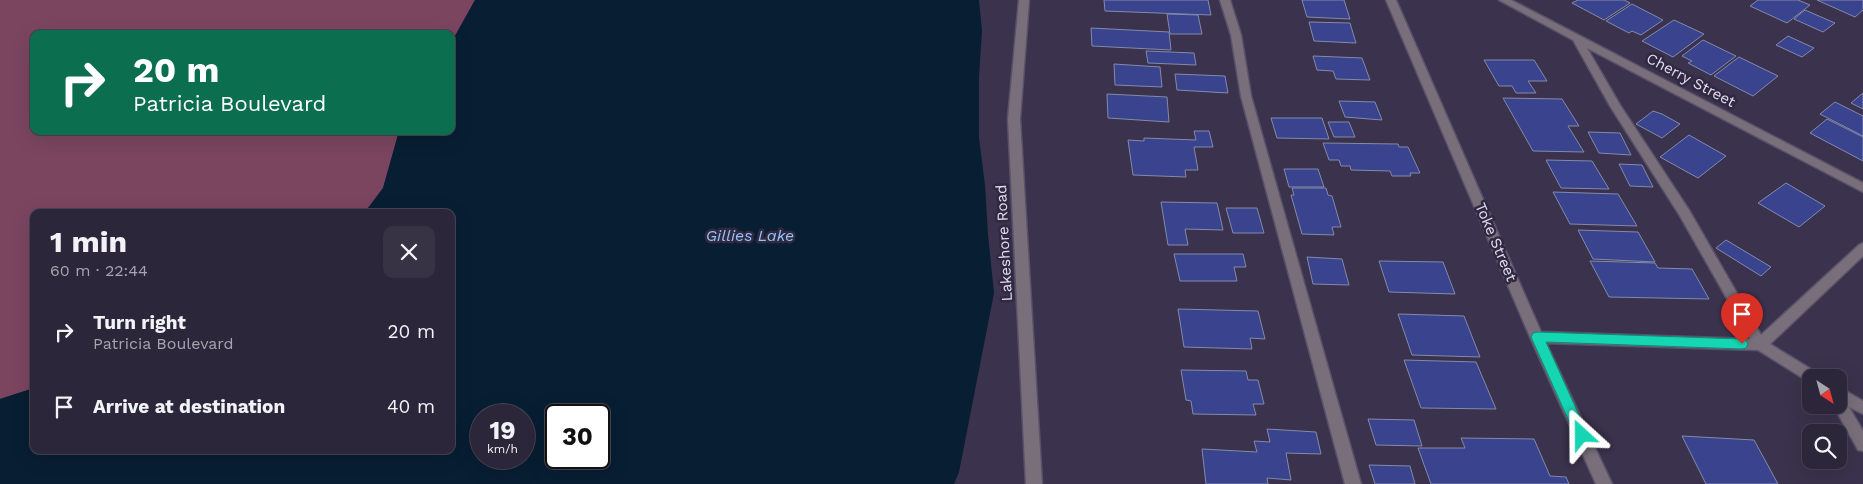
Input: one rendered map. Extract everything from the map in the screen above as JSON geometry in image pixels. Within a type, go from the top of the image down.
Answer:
[{"type":"street","name":"Lakeshore Road","points":[[1024,0],[1014,118],[1034,484]]},
{"type":"street","points":[[1225,0],[1236,35],[1246,96],[1354,484]]},
{"type":"street","name":"Toke Street","points":[[1391,0],[1604,484]]},
{"type":"street","name":"Cherry Street","points":[[1504,0],[1863,188]]},
{"type":"street","points":[[1576,37],[1615,106],[1685,213],[1760,345],[1802,371]]},
{"type":"street","points":[[1538,337],[1760,345],[1863,248]]},
{"type":"street","points":[[1848,399],[1863,408]]},
{"type":"street","points":[[1846,414],[1863,445]]},
{"type":"shaded area","points":[[0,0],[475,0],[455,36],[455,30],[30,30],[30,135],[398,135],[383,188],[367,209],[30,209],[30,389],[0,399]]},
{"type":"water","name":"Gillies Lake","points":[[475,0],[979,0],[982,31],[979,76],[979,138],[994,293],[959,472],[954,484],[0,484],[0,399],[30,389],[30,454],[455,454],[455,209],[367,209],[383,188],[398,135],[455,135],[455,36]]},
{"type":"building","points":[[1104,0],[1208,0],[1211,15],[1105,11]]},
{"type":"building","points":[[1302,0],[1344,0],[1350,19],[1307,17]]},
{"type":"building","points":[[1578,0],[1624,0],[1630,3],[1604,20],[1572,3]]},
{"type":"building","points":[[1758,0],[1798,0],[1810,5],[1787,23],[1750,6]]},
{"type":"building","points":[[1817,0],[1863,0],[1863,10],[1855,17]]},
{"type":"building","points":[[1632,4],[1663,20],[1641,35],[1632,31],[1629,33],[1606,21]]},
{"type":"building","points":[[1805,10],[1835,23],[1823,32],[1794,19]]},
{"type":"building","points":[[1167,14],[1198,15],[1202,34],[1170,34]]},
{"type":"building","points":[[1674,20],[1704,34],[1673,57],[1642,41]]},
{"type":"building","points":[[1309,22],[1350,23],[1356,43],[1314,41]]},
{"type":"building","points":[[1091,28],[1169,32],[1171,50],[1092,46]]},
{"type":"building","points":[[1788,36],[1814,48],[1802,57],[1776,45]]},
{"type":"building","points":[[1703,40],[1736,56],[1711,75],[1688,63],[1692,61],[1682,56]]},
{"type":"building","points":[[1146,51],[1194,53],[1196,65],[1148,63]]},
{"type":"building","points":[[1313,56],[1362,58],[1370,80],[1336,79],[1333,71],[1317,70]]},
{"type":"building","points":[[1739,57],[1778,76],[1753,96],[1714,76]]},
{"type":"building","points":[[1484,60],[1534,60],[1547,81],[1528,81],[1536,93],[1516,93],[1512,86],[1499,86]]},
{"type":"building","points":[[1114,64],[1160,67],[1162,87],[1115,85]]},
{"type":"building","points":[[1175,74],[1225,76],[1228,93],[1177,90]]},
{"type":"building","points":[[1863,93],[1863,109],[1851,103]]},
{"type":"building","points":[[1107,94],[1167,97],[1169,122],[1108,118]]},
{"type":"building","points":[[1503,98],[1562,99],[1579,126],[1568,126],[1584,152],[1533,151]]},
{"type":"building","points":[[1339,101],[1375,102],[1382,120],[1345,117]]},
{"type":"building","points":[[1835,102],[1863,116],[1863,136],[1820,114]]},
{"type":"building","points":[[1653,111],[1680,124],[1662,138],[1636,124]]},
{"type":"building","points":[[1271,118],[1322,118],[1329,139],[1277,138]]},
{"type":"building","points":[[1827,119],[1863,137],[1863,161],[1810,133]]},
{"type":"building","points":[[1328,122],[1349,122],[1355,137],[1334,137]]},
{"type":"building","points":[[1194,131],[1209,131],[1213,147],[1194,147],[1198,170],[1185,170],[1186,177],[1133,175],[1128,140],[1144,141],[1144,138],[1196,140]]},
{"type":"building","points":[[1588,132],[1620,133],[1631,155],[1599,153]]},
{"type":"building","points":[[1689,135],[1726,156],[1698,178],[1660,157]]},
{"type":"building","points":[[1323,143],[1398,144],[1399,147],[1408,147],[1420,173],[1410,173],[1411,176],[1392,176],[1390,171],[1351,170],[1350,166],[1341,166],[1339,160],[1329,160]]},
{"type":"building","points":[[1546,160],[1592,161],[1609,189],[1561,188]]},
{"type":"building","points":[[1619,164],[1642,165],[1653,187],[1630,186]]},
{"type":"building","points":[[1284,169],[1318,169],[1324,187],[1289,187]]},
{"type":"building","points":[[1786,183],[1825,206],[1799,227],[1758,203]]},
{"type":"building","points":[[1292,188],[1326,188],[1328,195],[1332,196],[1341,227],[1332,227],[1334,235],[1302,234],[1291,195],[1294,195]]},
{"type":"building","points":[[1553,192],[1618,194],[1637,226],[1570,224]]},
{"type":"building","points":[[1161,202],[1217,203],[1223,230],[1185,229],[1188,245],[1168,245]]},
{"type":"building","points":[[1226,208],[1257,208],[1264,233],[1233,233]]},
{"type":"building","points":[[1578,230],[1638,232],[1655,262],[1593,259]]},
{"type":"building","points":[[1726,240],[1771,267],[1761,276],[1716,248]]},
{"type":"building","points":[[1174,254],[1243,254],[1246,267],[1234,267],[1237,281],[1180,281]]},
{"type":"building","points":[[1307,257],[1342,259],[1349,285],[1313,284]]},
{"type":"building","points":[[1379,261],[1443,262],[1455,294],[1389,292]]},
{"type":"building","points":[[1590,261],[1655,263],[1658,268],[1692,269],[1709,299],[1609,297]]},
{"type":"building","points":[[1178,309],[1258,311],[1265,339],[1250,338],[1252,349],[1184,347]]},
{"type":"building","points":[[1398,314],[1464,316],[1480,357],[1412,355]]},
{"type":"building","points":[[1404,360],[1476,362],[1496,409],[1421,408]]},
{"type":"building","points":[[1181,370],[1246,371],[1248,380],[1258,380],[1264,404],[1253,404],[1256,415],[1193,414],[1191,401],[1186,400]]},
{"type":"building","points":[[1368,419],[1414,420],[1422,446],[1376,445]]},
{"type":"building","points":[[1267,429],[1316,432],[1321,454],[1286,453],[1291,480],[1267,478],[1268,484],[1206,484],[1202,449],[1257,452],[1254,441],[1270,442]]},
{"type":"building","points":[[1682,436],[1754,440],[1778,484],[1706,484]]},
{"type":"building","points":[[1461,438],[1534,439],[1550,476],[1566,477],[1569,484],[1431,484],[1418,448],[1465,448]]},
{"type":"building","points":[[1369,465],[1410,466],[1415,484],[1375,484]]},
{"type":"route","points":[[1582,435],[1538,337],[1742,344]]}]
